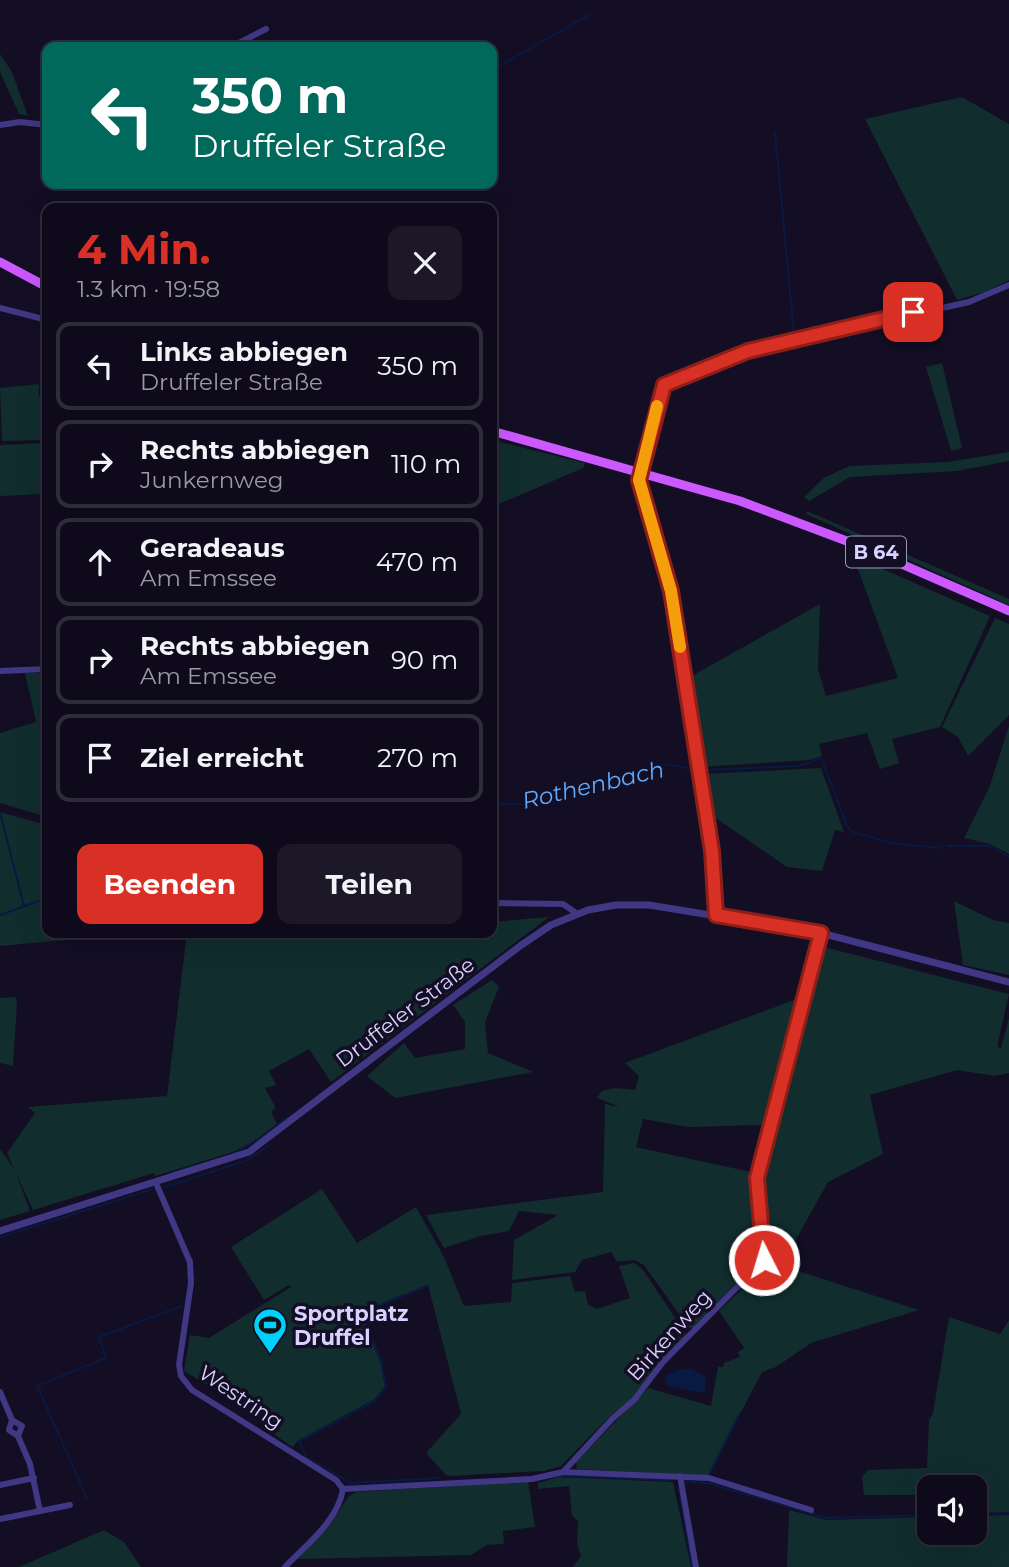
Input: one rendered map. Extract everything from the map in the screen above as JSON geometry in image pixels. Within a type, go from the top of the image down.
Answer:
[{"type":"main road","points":[[0,262],[42,283]]},
{"type":"main road","name":"B 64","points":[[497,432],[641,471],[798,521],[1009,611]]},
{"type":"street","points":[[241,42],[266,29]]},
{"type":"street","points":[[0,125],[42,125]]},
{"type":"street","points":[[716,915],[712,851],[671,591],[642,496],[641,471],[664,385],[748,351],[969,302],[1009,285]]},
{"type":"street","points":[[0,308],[42,319]]},
{"type":"street","points":[[0,671],[42,669]]},
{"type":"street","points":[[497,903],[563,904],[576,913]]},
{"type":"street","name":"Druffeler Straße","points":[[0,1231],[249,1152],[520,946],[576,913],[630,904],[716,915],[821,933],[1009,982]]},
{"type":"street","name":"Birkenweg","points":[[563,1472],[613,1418],[634,1400],[663,1362],[764,1260],[757,1178],[821,933]]},
{"type":"street","name":"Westring","points":[[156,1183],[190,1262],[191,1283],[179,1365],[185,1383],[336,1480],[343,1489]]},
{"type":"street","points":[[0,1392],[12,1420],[22,1426],[18,1436]]},
{"type":"street","points":[[9,1430],[12,1420]]},
{"type":"street","points":[[0,1433],[9,1430]]},
{"type":"street","points":[[9,1430],[18,1436],[34,1478],[40,1511]]},
{"type":"street","points":[[571,1463],[576,1473]]},
{"type":"street","points":[[285,1567],[329,1520],[341,1500],[343,1489],[532,1479],[563,1472],[680,1476],[709,1478],[811,1510]]},
{"type":"street","points":[[680,1476],[696,1567]]},
{"type":"street","points":[[0,1485],[34,1478]]},
{"type":"street","points":[[0,1519],[70,1505]]},
{"type":"green space","points":[[0,54],[12,72],[28,116],[19,114],[0,72]]},
{"type":"green space","points":[[962,97],[1009,124],[1009,280],[985,292],[957,300],[865,119]]},
{"type":"green space","points":[[942,363],[962,448],[951,451],[926,367]]},
{"type":"green space","points":[[39,384],[39,397],[42,397],[42,440],[2,441],[0,388]]},
{"type":"green space","points":[[497,441],[585,463],[583,468],[497,505]]},
{"type":"green space","points":[[42,443],[42,494],[0,496],[0,445]]},
{"type":"green space","points":[[1009,452],[1009,461],[957,471],[850,477],[809,501],[804,497],[824,478],[849,466],[948,462]]},
{"type":"green space","points":[[807,511],[1009,599],[1009,605],[806,514]]},
{"type":"green space","points":[[853,556],[990,616],[940,727],[892,739],[899,763],[880,769],[867,733],[819,744],[822,756],[809,760],[703,767],[690,677],[820,604],[818,669],[826,696],[898,678]]},
{"type":"green space","points":[[995,618],[1009,624],[1009,715],[968,756],[958,737],[942,727]]},
{"type":"green space","points":[[25,673],[42,673],[42,816],[0,803],[0,733],[36,722]]},
{"type":"green space","points":[[1009,726],[1009,854],[990,844],[964,838],[989,788]]},
{"type":"green space","points":[[821,768],[844,832],[835,830],[822,871],[787,867],[710,814],[704,774]]},
{"type":"green space","points":[[0,812],[42,824],[42,938],[77,938],[0,946]]},
{"type":"green space","points":[[954,901],[993,920],[1009,923],[1009,975],[963,965]]},
{"type":"green space","points":[[549,917],[331,1082],[309,1049],[269,1071],[276,1085],[265,1088],[276,1108],[271,1112],[277,1124],[251,1143],[233,1152],[155,1176],[154,1173],[33,1210],[7,1153],[35,1113],[28,1107],[167,1096],[186,938],[497,938],[497,922]]},
{"type":"green space","points":[[820,946],[1009,994],[997,1047],[1001,1048],[1009,1018],[1009,1073],[995,1076],[957,1070],[870,1095],[883,1154],[828,1182],[784,1261],[768,1256],[759,1178],[775,1131],[774,1124]]},
{"type":"green space","points":[[492,980],[499,987],[485,1022],[488,1053],[533,1072],[395,1098],[367,1076],[404,1043],[415,1058],[465,1049],[465,1022],[453,1005]]},
{"type":"green space","points":[[16,997],[13,1066],[0,1063],[0,998]]},
{"type":"green space","points":[[802,997],[767,1125],[688,1127],[643,1119],[636,1147],[751,1172],[751,1203],[762,1257],[693,1328],[689,1328],[644,1265],[634,1260],[617,1262],[611,1252],[582,1260],[575,1272],[512,1280],[514,1240],[558,1215],[519,1211],[509,1231],[481,1236],[444,1248],[426,1215],[603,1192],[605,1104],[620,1107],[597,1098],[602,1091],[615,1088],[635,1090],[639,1076],[625,1063]]},
{"type":"green space","points":[[0,1149],[15,1170],[30,1211],[0,1220]]},
{"type":"green space","points":[[322,1189],[357,1243],[416,1207],[444,1257],[464,1306],[511,1302],[512,1283],[570,1276],[575,1292],[585,1291],[588,1305],[597,1309],[630,1298],[619,1266],[634,1263],[643,1270],[686,1334],[631,1399],[611,1415],[561,1466],[544,1471],[447,1476],[426,1453],[461,1414],[428,1285],[361,1312],[380,1361],[385,1386],[375,1399],[299,1440],[292,1447],[274,1434],[280,1430],[184,1371],[190,1335],[209,1338],[291,1287],[289,1285],[264,1300],[231,1247]]},
{"type":"green space","points":[[767,1261],[919,1310],[811,1343],[776,1367],[762,1372],[708,1476],[577,1469],[576,1462],[648,1388],[711,1406],[718,1367],[740,1357],[738,1352],[744,1348],[719,1311],[762,1270]]},
{"type":"green space","points":[[949,1317],[1000,1334],[1009,1320],[1009,1512],[987,1513],[987,1475],[917,1475],[917,1495],[864,1495],[862,1477],[868,1470],[927,1468],[929,1420],[933,1413]]},
{"type":"green space","points":[[558,1477],[673,1482],[691,1567],[573,1567],[581,1556],[577,1544],[578,1522],[572,1515],[569,1486],[538,1489],[538,1483]]},
{"type":"green space","points":[[528,1481],[535,1527],[503,1531],[504,1544],[487,1545],[471,1555],[298,1559],[332,1522],[349,1496],[356,1492]]},
{"type":"green space","points":[[789,1510],[827,1520],[917,1517],[917,1545],[987,1545],[987,1516],[1009,1515],[1009,1567],[787,1567]]},
{"type":"green space","points":[[104,1530],[124,1542],[141,1567],[19,1567]]},
{"type":"water","points":[[692,1369],[706,1377],[705,1393],[668,1386],[665,1378],[667,1374]]},
{"type":"waterway","points":[[497,67],[591,14]]},
{"type":"waterway","points":[[775,133],[794,333]]},
{"type":"waterway","name":"Rothenbach","points":[[704,770],[799,766],[821,758],[848,828],[853,832],[891,843],[940,848]]},
{"type":"waterway","name":"Rothenbach","points":[[497,803],[529,805],[600,780],[663,764],[694,769]]},
{"type":"waterway","points":[[0,812],[24,906]]},
{"type":"waterway","name":"Rothenbach","points":[[948,846],[990,846],[1009,857]]},
{"type":"waterway","name":"Rothenbach","points":[[0,915],[42,900]]},
{"type":"waterway","points":[[233,1153],[261,1138],[287,1117]]},
{"type":"waterway","points":[[165,1187],[245,1161],[270,1145]]},
{"type":"waterway","points":[[170,1173],[198,1165]]},
{"type":"waterway","points":[[0,1237],[150,1190]]},
{"type":"waterway","points":[[427,1286],[363,1312],[381,1362],[386,1387],[375,1401],[299,1441],[306,1457],[351,1483],[440,1478]]},
{"type":"waterway","points":[[87,1498],[37,1386],[106,1358],[99,1337],[182,1306]]},
{"type":"waterway","points":[[709,1475],[740,1413]]},
{"type":"waterway","points":[[560,1476],[668,1480]]},
{"type":"waterway","points":[[685,1482],[708,1483],[826,1518],[917,1515]]},
{"type":"waterway","points":[[679,1487],[692,1567]]},
{"type":"waterway","points":[[987,1514],[1009,1513]]},
{"type":"slow traffic","points":[[657,406],[639,480],[671,591],[680,647]]},
{"type":"place","name":"Sportplatz Druffel","points":[[270,1355]]},
{"type":"route","points":[[764,1260],[757,1178],[821,933],[716,915],[712,851],[671,591],[639,480],[664,385],[748,351],[913,312]]}]
